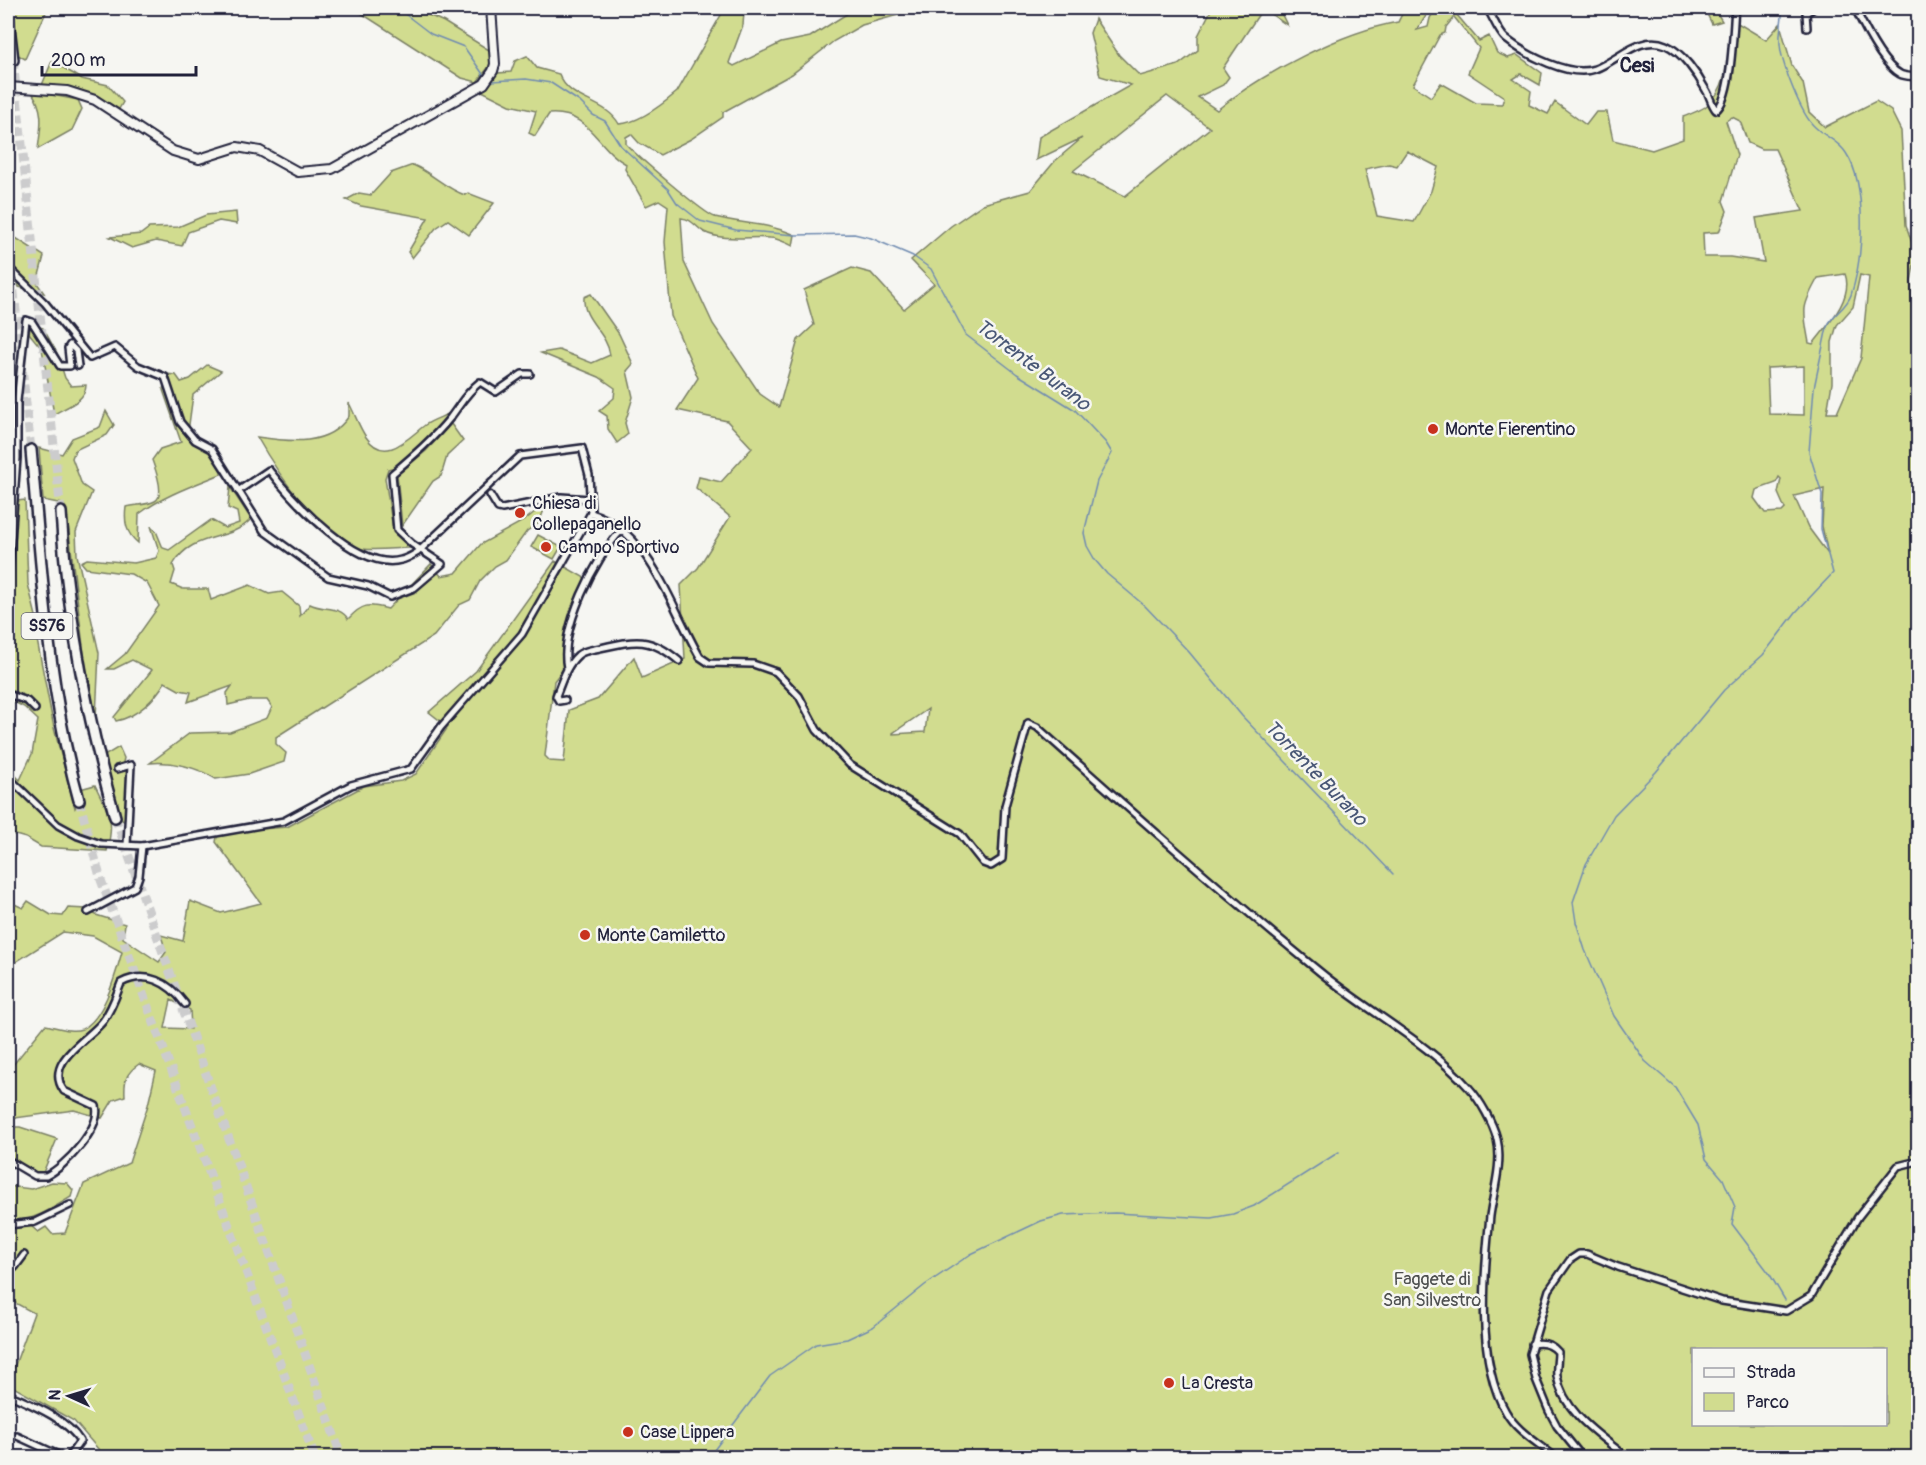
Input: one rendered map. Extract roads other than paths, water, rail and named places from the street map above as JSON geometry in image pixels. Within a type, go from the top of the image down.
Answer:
[{"type":"highway","points":[[8,18],[13,60]]},
{"type":"highway","name":"SS76","points":[[31,450],[56,703],[79,800]]},
{"type":"highway","name":"SS76","points":[[61,512],[76,651],[96,748],[115,817]]},
{"type":"main road","points":[[8,87],[67,91],[95,100],[173,152],[199,159],[237,147],[260,151],[298,172],[332,169],[483,84],[493,71],[495,54],[491,8]]},
{"type":"street","points":[[1487,8],[1504,38],[1539,59],[1568,70],[1579,72],[1598,68],[1645,42],[1665,44],[1673,49],[1699,79],[1716,110],[1721,105],[1729,74],[1735,8]]},
{"type":"street","points":[[1807,28],[1806,13],[1814,8]]},
{"type":"street","points":[[1855,8],[1865,30],[1890,65],[1900,74],[1918,77]]},
{"type":"street","points":[[8,267],[45,303],[90,358],[115,347],[138,366],[165,377],[180,422],[195,440],[212,449],[264,531],[328,577],[368,586],[390,597],[414,588],[442,564],[397,530],[392,474],[436,434],[452,416],[459,402],[480,382],[496,392],[522,374],[530,374]]},
{"type":"street","points":[[8,582],[17,458],[17,401],[26,320],[32,322],[60,366],[70,366],[68,348],[70,345],[76,351],[78,366]]},
{"type":"street","points":[[8,777],[58,825],[101,844],[142,846],[284,821],[351,785],[411,769],[441,726],[522,634],[591,513],[589,475],[582,448],[520,456],[421,550],[400,561],[365,555],[337,537],[298,505],[269,470],[238,491]]},
{"type":"street","points":[[490,495],[498,508],[561,498],[590,499]]},
{"type":"street","points":[[591,513],[609,520],[650,563],[700,657],[719,665],[753,664],[776,672],[799,696],[816,730],[850,765],[960,834],[983,863],[991,867],[1002,860],[1005,806],[1028,723],[1037,727],[1168,844],[1322,974],[1442,1064],[1470,1089],[1497,1140],[1497,1163],[1488,1242],[1485,1315],[1488,1367],[1506,1413],[1521,1431],[1556,1458]]},
{"type":"street","points":[[565,700],[559,701],[556,696],[567,668],[566,637],[598,561],[621,531]]},
{"type":"street","points":[[567,668],[583,652],[632,640],[654,644],[679,661]]},
{"type":"street","points":[[8,694],[27,701],[35,709]]},
{"type":"street","points":[[117,769],[131,765],[127,845]]},
{"type":"street","points":[[88,912],[135,887],[140,876],[142,846]]},
{"type":"street","points":[[8,1160],[35,1176],[46,1176],[69,1158],[96,1123],[98,1113],[96,1106],[64,1091],[60,1081],[61,1071],[74,1046],[102,1022],[121,983],[140,976],[153,978],[169,987],[185,1004]]},
{"type":"street","points":[[1583,1458],[1557,1426],[1541,1394],[1531,1362],[1532,1344],[1554,1279],[1570,1260],[1584,1253],[1722,1301],[1786,1311],[1811,1296],[1858,1217],[1898,1166],[1918,1161]]},
{"type":"street","points":[[8,1225],[35,1222],[70,1204]]},
{"type":"street","points":[[8,1263],[15,1267],[24,1255]]},
{"type":"street","points":[[1532,1344],[1540,1342],[1558,1352],[1557,1376],[1566,1399],[1584,1421],[1628,1458]]},
{"type":"street","points":[[8,1394],[65,1424],[75,1432],[80,1441],[67,1458],[17,1436]]},
{"type":"waterway","name":"Torrente Burano","points":[[397,8],[431,34],[464,47],[485,77]]},
{"type":"waterway","points":[[1783,8],[1780,44],[1793,88],[1810,121],[1846,153],[1858,184],[1860,203],[1860,243],[1855,280],[1849,300],[1832,318],[1827,327],[1814,388],[1809,452],[1822,494],[1821,529],[1833,573],[1796,612],[1763,655],[1724,690],[1656,772],[1614,815],[1586,864],[1573,902],[1576,922],[1585,950],[1614,1016],[1645,1061],[1675,1087],[1698,1125],[1706,1159],[1723,1179],[1735,1207],[1732,1224],[1769,1273],[1785,1300]]},
{"type":"waterway","name":"Torrente Burano","points":[[492,81],[526,79],[551,83],[580,102],[593,115],[605,121],[621,146],[668,189],[677,203],[700,221],[736,230],[795,235],[854,234],[871,238],[913,256],[931,269],[966,335],[1017,374],[1075,410],[1106,443],[1112,453],[1097,481],[1084,533],[1087,546],[1095,560],[1107,574],[1145,606],[1189,652],[1242,716],[1393,874]]},
{"type":"waterway","points":[[708,1458],[770,1376],[816,1344],[847,1339],[873,1327],[925,1285],[971,1254],[1041,1221],[1063,1215],[1115,1213],[1211,1218],[1233,1214],[1254,1206],[1339,1152]]},
{"type":"tunnel","points":[[13,60],[61,512]]},
{"type":"tunnel","points":[[8,237],[31,450]]},
{"type":"tunnel","points":[[79,800],[101,880],[315,1458]]},
{"type":"tunnel","points":[[115,817],[342,1458]]},
{"type":"place","name":"Monte Fierentino","points":[[1433,429]]},
{"type":"place","name":"Chiesa di Collepaganello","points":[[520,513]]},
{"type":"place","name":"Campo Sportivo","points":[[546,547]]},
{"type":"place","name":"Monte Camiletto","points":[[585,935]]},
{"type":"place","name":"La Cresta","points":[[1169,1383]]},
{"type":"place","name":"Case Lippera","points":[[628,1432]]},
{"type":"district","name":"Cesi","points":[[1637,65]]},
{"type":"park label","name":"Faggete di San Silvestro","points":[[1432,1289]]}]
